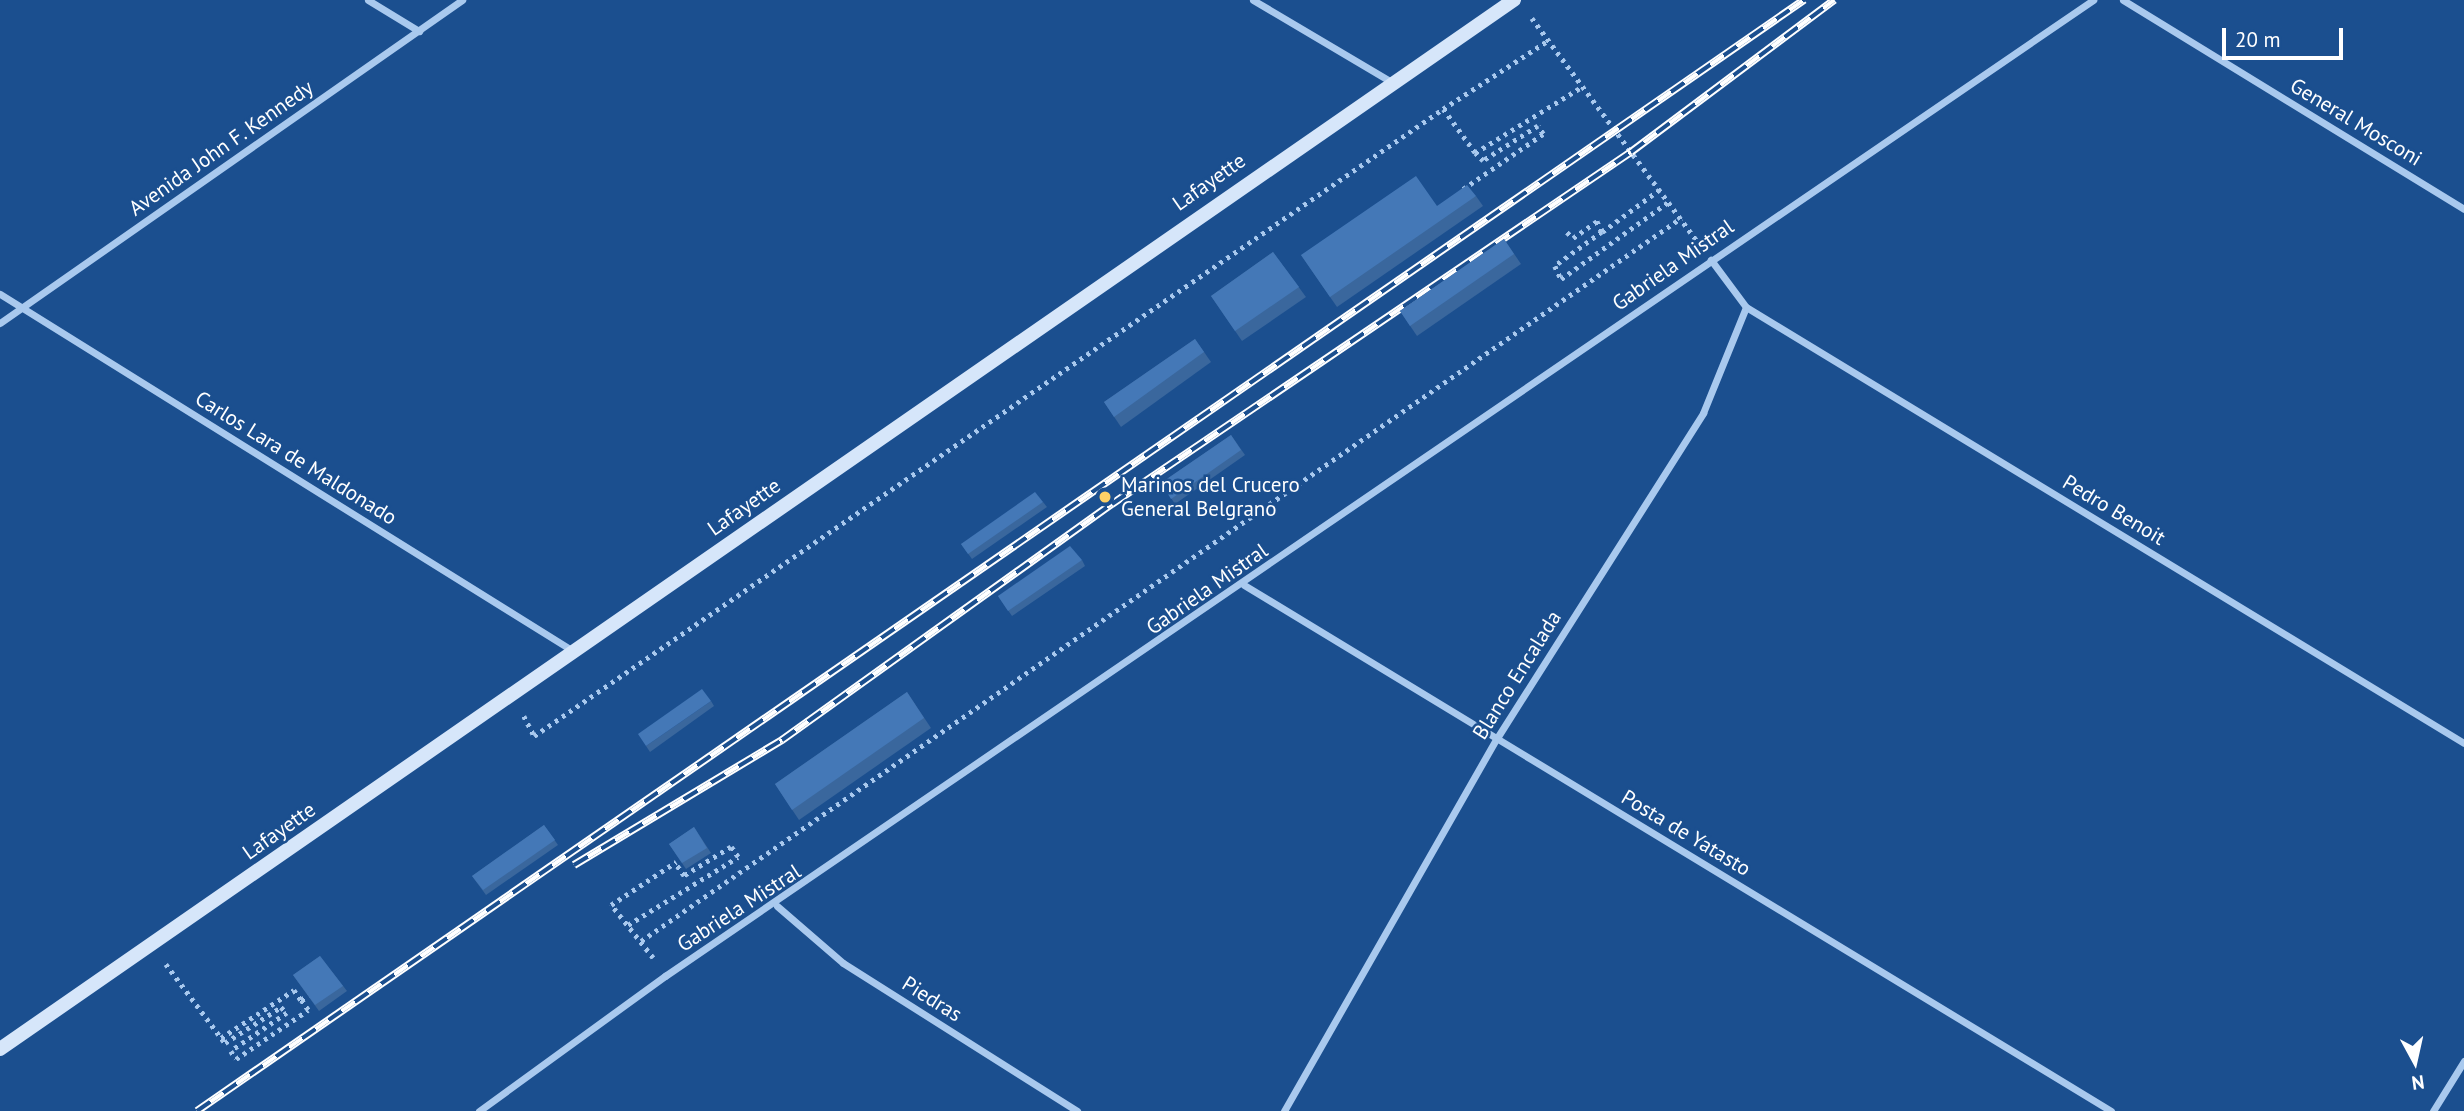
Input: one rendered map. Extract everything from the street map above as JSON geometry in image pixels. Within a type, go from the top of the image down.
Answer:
[{"type":"street","points":[[368,0],[419,31]]},
{"type":"street","name":"Avenida John F. Kennedy","points":[[0,323],[462,0]]},
{"type":"street","points":[[1253,0],[1390,81]]},
{"type":"street","name":"Lafayette","points":[[0,1049],[1390,81],[1514,0]]},
{"type":"street","name":"Gabriela Mistral","points":[[479,1111],[665,976],[777,906],[1711,260],[2093,0]]},
{"type":"street","name":"General Mosconi","points":[[2123,0],[2464,209]]},
{"type":"street","points":[[1711,260],[1746,307]]},
{"type":"street","name":"Carlos Lara de Maldonado","points":[[0,294],[573,652]]},
{"type":"street","name":"Blanco Encalada","points":[[1284,1111],[1497,738],[1703,413],[1746,307]]},
{"type":"street","name":"Pedro Benoit","points":[[1746,307],[2464,743]]},
{"type":"street","name":"Posta de Yatasto","points":[[1244,584],[2111,1111]]},
{"type":"street","name":"Piedras","points":[[777,906],[843,962],[1077,1111]]},
{"type":"street","points":[[2433,1111],[2464,1061]]},
{"type":"path","points":[[1527,10],[1711,260]]},
{"type":"path","points":[[513,694],[534,736],[1443,109],[1549,40]]},
{"type":"path","points":[[1475,153],[1583,86]]},
{"type":"path","points":[[1443,109],[1483,161],[1538,126],[1543,134],[1458,193]]},
{"type":"path","points":[[1659,190],[1555,266],[1561,279],[1668,202]]},
{"type":"path","points":[[641,941],[1681,218]]},
{"type":"path","points":[[1567,232],[1573,238],[1597,221],[1602,232]]},
{"type":"path","points":[[628,925],[738,857],[731,847],[684,876],[675,863]]},
{"type":"path","points":[[665,976],[611,905],[685,856]]},
{"type":"path","points":[[152,944],[221,1038],[225,1043],[281,1007],[287,1013],[231,1051],[236,1059],[308,1010],[293,990],[221,1038]]},
{"type":"path","points":[[301,1000],[317,989]]},
{"type":"building","points":[[1416,176],[1437,206],[1467,185],[1476,196],[1330,297],[1301,255]]},
{"type":"building","points":[[1504,239],[1514,254],[1410,326],[1400,311]]},
{"type":"building","points":[[1273,252],[1299,287],[1235,331],[1211,296]]},
{"type":"building","points":[[1195,339],[1204,352],[1114,417],[1104,402]]},
{"type":"building","points":[[1231,435],[1241,450],[1171,499],[1161,483]]},
{"type":"building","points":[[1035,492],[1043,502],[968,554],[961,544]]},
{"type":"building","points":[[1070,546],[1082,560],[1008,611],[998,596]]},
{"type":"building","points":[[702,689],[711,701],[646,746],[638,734]]},
{"type":"building","points":[[907,692],[924,718],[792,810],[775,784]]},
{"type":"building","points":[[544,825],[555,840],[483,890],[472,876]]},
{"type":"building","points":[[694,827],[707,848],[682,863],[669,844]]},
{"type":"building","points":[[320,956],[343,986],[315,1005],[293,975]]},
{"type":"railway","points":[[197,1111],[1804,0]]},
{"type":"railway","points":[[574,865],[782,740],[1112,504],[1631,152],[1834,0]]},
{"type":"place","name":"Marinos del Crucero General Belgrano","points":[[1105,497]]}]
